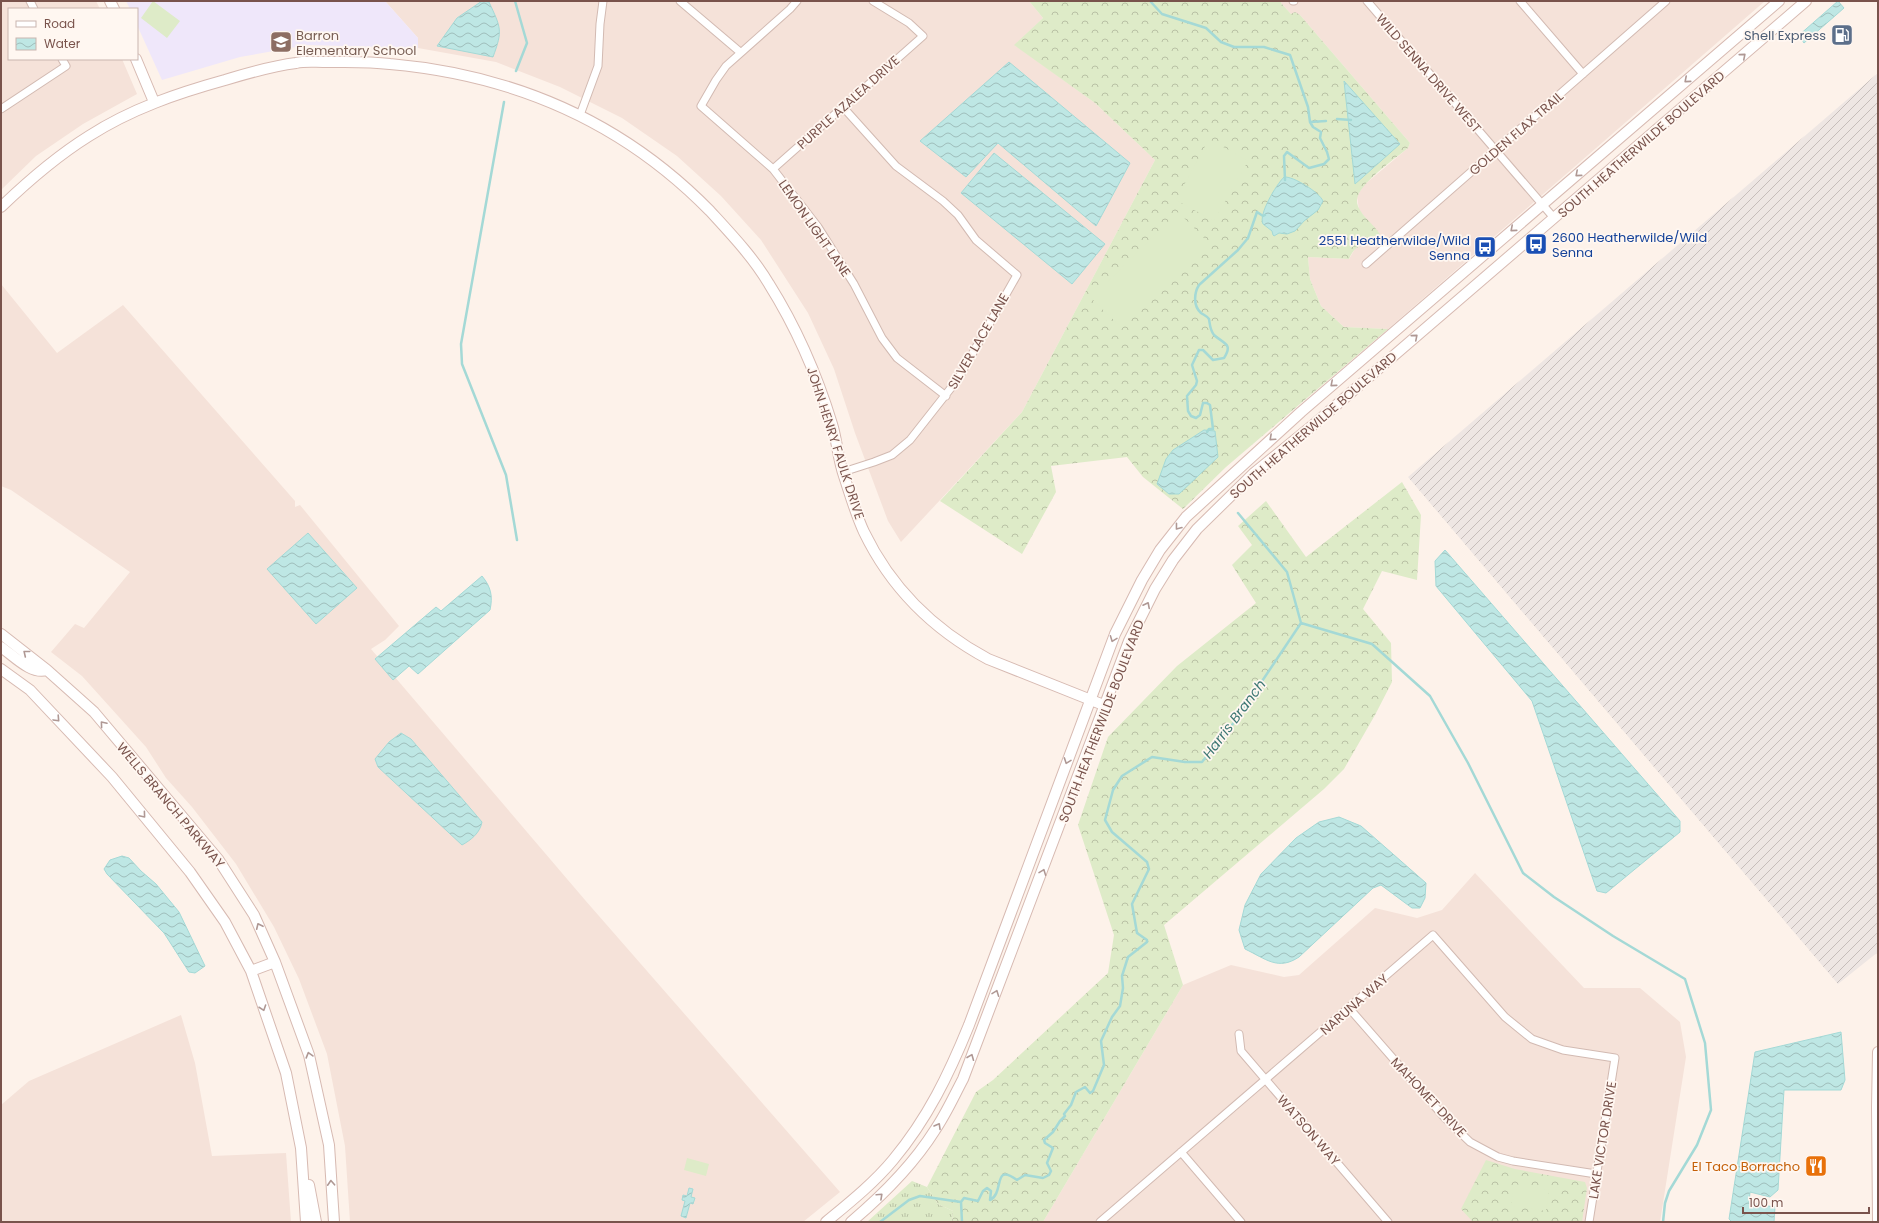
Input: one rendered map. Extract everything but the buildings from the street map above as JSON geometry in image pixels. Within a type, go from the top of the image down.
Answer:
[{"type":"main road","name":"SOUTH HEATHERWILDE BOULEVARD","points":[[826,1222],[850,1202],[893,1161],[923,1119],[950,1073],[970,1024],[1115,634],[1142,580],[1160,550],[1186,517],[1301,412],[1779,1]]},
{"type":"main road","name":"SOUTH HEATHERWILDE BOULEVARD","points":[[851,1222],[896,1180],[916,1158],[936,1129],[962,1079],[983,1030],[1106,706],[1129,640],[1155,590],[1173,560],[1197,529],[1247,480],[1312,426],[1806,1]]},
{"type":"main road","points":[[136,60],[154,102]]},
{"type":"main road","name":"JOHN HENRY FAULK DRIVE","points":[[1,207],[33,177],[91,135],[154,102],[178,93],[248,73],[298,62],[367,61],[430,67],[480,78],[533,95],[580,115],[624,140],[669,172],[734,236],[768,283],[806,350],[833,426],[843,472],[864,531],[885,568],[905,595],[938,628],[970,650],[988,660],[1106,706]]},
{"type":"main road","points":[[1301,412],[1312,426]]},
{"type":"main road","name":"WELLS BRANCH PARKWAY","points":[[1,634],[47,670],[94,712],[218,859],[254,915],[275,962],[310,1055],[329,1145],[334,1222]]},
{"type":"main road","points":[[1,647],[32,670],[42,672],[47,670]]},
{"type":"main road","points":[[1,669],[30,690],[112,777],[190,872],[225,922],[251,972],[286,1074],[316,1222]]},
{"type":"main road","points":[[251,972],[275,962]]},
{"type":"main road","points":[[970,1024],[983,1030]]},
{"type":"main road","points":[[1878,1052],[1878,1220]]},
{"type":"main road","points":[[301,1148],[306,1222]]},
{"type":"street","points":[[580,115],[598,66],[600,24],[603,1]]},
{"type":"street","points":[[680,1],[740,52],[790,9],[797,1]]},
{"type":"street","name":"PURPLE AZALEA DRIVE","points":[[773,169],[842,106],[923,36],[909,23],[873,1]]},
{"type":"street","name":"WILD SENNA DRIVE WEST","points":[[1367,1],[1554,218]]},
{"type":"street","points":[[1520,1],[1583,74]]},
{"type":"street","name":"GOLDEN FLAX TRAIL","points":[[1366,264],[1666,1]]},
{"type":"street","name":"LEMON LIGHT LANE","points":[[740,52],[726,66],[701,106],[773,169],[822,233],[854,284],[882,338],[897,358],[946,396]]},
{"type":"street","points":[[1,109],[64,62]]},
{"type":"street","name":"SILVER LACE LANE","points":[[842,106],[896,166],[943,201],[958,215],[976,240],[1017,275],[965,367],[946,396],[910,440],[892,455],[843,472]]},
{"type":"street","name":"NARUNA WAY","points":[[1100,1222],[1433,935],[1505,1017],[1532,1039],[1564,1050],[1615,1058]]},
{"type":"street","name":"MAHOMET DRIVE","points":[[1349,1008],[1445,1118],[1470,1142],[1498,1157],[1513,1161],[1596,1174]]},
{"type":"street","name":"WATSON WAY","points":[[1239,1034],[1241,1051],[1388,1222]]},
{"type":"street","name":"LAKE VICTOR DRIVE","points":[[1588,1222],[1615,1058]]},
{"type":"street","points":[[1181,1152],[1242,1222]]},
{"type":"shaded area","points":[[1,1],[96,1],[100,8],[8,8],[8,60],[122,60],[137,94],[83,124],[36,156],[1,190]]},
{"type":"shaded area","name":"Barron Elementary School","points":[[126,1],[385,1],[418,38],[418,48],[307,45],[240,57],[162,80],[138,27],[138,8],[130,8]]},
{"type":"shaded area","points":[[385,1],[1029,1],[1043,18],[1015,45],[1095,103],[1155,160],[1022,412],[901,542],[888,521],[855,433],[834,369],[808,313],[761,240],[721,196],[677,156],[622,118],[560,87],[496,62],[418,48],[418,38]]},
{"type":"shaded area","points":[[1282,1],[1765,1],[1388,329],[1344,327],[1321,306],[1310,279],[1308,257],[1349,259],[1356,247],[1381,236],[1359,210],[1357,196],[1364,185],[1408,148],[1410,143],[1300,15],[1291,14],[1281,3]]},
{"type":"shaded area","points":[[1878,73],[1878,952],[1838,984],[1408,477]]},
{"type":"shaded area","points":[[1,284],[57,353],[123,305],[295,501],[295,507],[300,505],[399,626],[385,640],[371,649],[585,900],[840,1192],[803,1222],[350,1222],[345,1146],[327,1054],[299,979],[274,927],[236,864],[192,807],[166,778],[146,747],[82,676],[51,652],[75,624],[84,628],[130,572],[11,490],[1,486]]},
{"type":"shaded area","points":[[1475,873],[1584,988],[1640,988],[1680,1022],[1686,1057],[1660,1222],[1043,1222],[1183,985],[1231,965],[1284,977],[1299,975],[1375,908],[1417,918],[1442,910]]},
{"type":"shaded area","points":[[181,1015],[195,1063],[212,1156],[286,1153],[291,1222],[1,1222],[1,1105],[29,1081]]},
{"type":"green space","points":[[153,1],[180,21],[167,38],[141,18]]},
{"type":"green space","points":[[1029,1],[1282,1],[1281,3],[1291,14],[1295,12],[1300,15],[1410,143],[1408,148],[1370,179],[1359,194],[1357,200],[1361,212],[1379,233],[1382,238],[1382,243],[1380,245],[1370,244],[1357,247],[1349,259],[1308,257],[1310,279],[1321,306],[1344,327],[1388,329],[1226,467],[1183,509],[1143,477],[1127,457],[1051,466],[1056,492],[1022,554],[940,501],[1022,412],[1155,160],[1095,103],[1014,45],[1043,18]]},
{"type":"green space","points":[[1209,139],[1248,161],[1214,221],[1176,200]]},
{"type":"green space","points":[[1178,212],[1208,242],[1122,328],[1091,298]]},
{"type":"green space","points":[[1402,482],[1421,515],[1417,580],[1382,571],[1363,609],[1391,643],[1392,682],[1344,769],[1324,789],[1164,925],[1183,985],[1043,1222],[952,1222],[953,1211],[938,1204],[927,1187],[976,1092],[993,1080],[1108,973],[1114,935],[1078,825],[1108,737],[1177,666],[1256,603],[1232,565],[1252,545],[1238,526],[1266,501],[1306,557]]},
{"type":"green space","points":[[687,1158],[709,1164],[706,1176],[684,1170]]},
{"type":"green space","points":[[1486,1160],[1515,1169],[1585,1182],[1587,1188],[1582,1222],[1473,1222],[1461,1209]]},
{"type":"green space","points":[[912,1181],[927,1187],[938,1204],[953,1211],[952,1222],[867,1222]]},
{"type":"green space","points":[[1514,1184],[1549,1190],[1546,1211],[1511,1206]]},
{"type":"water","points":[[482,1],[489,2],[499,29],[498,41],[493,57],[437,46],[457,18]]},
{"type":"water","points":[[1838,1],[1844,8],[1804,43],[1798,36]]},
{"type":"water","points":[[1009,62],[1130,163],[1096,226],[998,143],[966,177],[920,141]]},
{"type":"water","points":[[1344,81],[1400,144],[1355,184]]},
{"type":"water","points":[[994,153],[1105,244],[1072,284],[961,193]]},
{"type":"water","points":[[1284,177],[1288,177],[1305,185],[1321,197],[1323,201],[1318,210],[1304,221],[1295,231],[1287,234],[1279,233],[1274,236],[1272,231],[1263,224],[1263,214],[1265,207]]},
{"type":"water","points":[[1204,430],[1215,431],[1218,457],[1179,494],[1169,494],[1157,484],[1166,459],[1173,450]]},
{"type":"water","points":[[308,533],[357,588],[316,624],[267,569]]},
{"type":"water","points":[[1445,550],[1680,821],[1680,832],[1606,893],[1597,891],[1532,701],[1436,586],[1435,561]]},
{"type":"water","points":[[482,576],[490,592],[490,610],[418,674],[409,666],[393,680],[375,659],[436,607],[441,611]]},
{"type":"water","points":[[401,733],[411,739],[482,822],[475,836],[469,841],[462,845],[378,767],[375,759],[389,742]]},
{"type":"water","points":[[1339,817],[1361,826],[1426,883],[1425,898],[1420,908],[1412,908],[1381,885],[1373,888],[1299,957],[1292,961],[1285,963],[1272,962],[1245,949],[1239,930],[1245,905],[1261,874],[1296,838],[1319,822]]},
{"type":"water","points":[[122,856],[129,858],[156,884],[179,912],[205,966],[195,973],[189,972],[164,933],[107,874],[104,869],[110,860]]},
{"type":"water","points":[[1841,1032],[1845,1080],[1841,1090],[1784,1090],[1778,1190],[1770,1197],[1750,1192],[1749,1203],[1775,1207],[1774,1222],[1732,1222],[1729,1219],[1755,1052]]},
{"type":"water","points":[[689,1188],[693,1189],[691,1197],[695,1198],[693,1204],[690,1203],[686,1218],[681,1216],[685,1201],[682,1200],[683,1195],[687,1196]]},
{"type":"waterway","points":[[515,1],[527,43],[516,71]]},
{"type":"waterway","name":"Harris Branch","points":[[1150,1],[1162,14],[1206,28],[1221,42],[1234,47],[1264,47],[1290,55],[1308,107],[1310,122],[1313,127],[1321,132],[1320,138],[1329,159],[1324,164],[1309,168],[1287,152],[1284,156],[1285,180]]},
{"type":"waterway","points":[[504,102],[461,344],[462,364],[506,475],[517,540]]},
{"type":"waterway","points":[[1337,119],[1351,120]]},
{"type":"waterway","points":[[1310,122],[1326,121]]},
{"type":"waterway","name":"Harris Branch","points":[[1207,432],[1209,429],[1213,429],[1210,405],[1203,403],[1200,415],[1196,418],[1191,416],[1188,411],[1187,396],[1196,385],[1197,381],[1192,365],[1199,350],[1203,350],[1213,360],[1224,358],[1228,349],[1226,344],[1214,335],[1210,327],[1209,319],[1198,310],[1195,299],[1196,292],[1199,285],[1238,250],[1248,238],[1257,212],[1263,216],[1265,215]]},
{"type":"waterway","name":"Harris Branch","points":[[1238,513],[1287,572],[1301,623]]},
{"type":"waterway","points":[[1301,623],[1372,644],[1430,696],[1468,763],[1523,873],[1554,897],[1613,936],[1685,979],[1705,1043],[1711,1110],[1697,1145],[1669,1191],[1665,1203],[1663,1222]]},
{"type":"waterway","name":"Harris Branch","points":[[962,1222],[961,1202],[964,1198],[978,1201],[983,1191],[987,1188],[991,1191],[990,1200],[997,1191],[1001,1177],[1004,1175],[1009,1175],[1017,1180],[1025,1175],[1043,1178],[1049,1175],[1051,1171],[1047,1163],[1053,1148],[1045,1143],[1044,1140],[1053,1132],[1065,1116],[1064,1114],[1071,1105],[1076,1092],[1085,1087],[1090,1093],[1093,1091],[1104,1065],[1101,1041],[1112,1017],[1120,1006],[1123,988],[1122,976],[1128,957],[1147,942],[1147,940],[1137,933],[1132,904],[1149,869],[1147,862],[1112,832],[1105,820],[1113,790],[1122,776],[1152,757],[1185,762],[1202,762],[1236,720],[1301,623]]},
{"type":"waterway","points":[[880,1222],[909,1200],[920,1196],[961,1202]]},
{"type":"place","name":"Shell Express","points":[[1842,35]]},
{"type":"place","name":"Barron Elementary School","points":[[281,42]]},
{"type":"place","name":"2600 Heatherwilde/Wild Senna","points":[[1536,244]]},
{"type":"place","name":"2551 Heatherwilde/Wild Senna","points":[[1485,247]]},
{"type":"place","name":"El Taco Borracho","points":[[1816,1166]]}]
